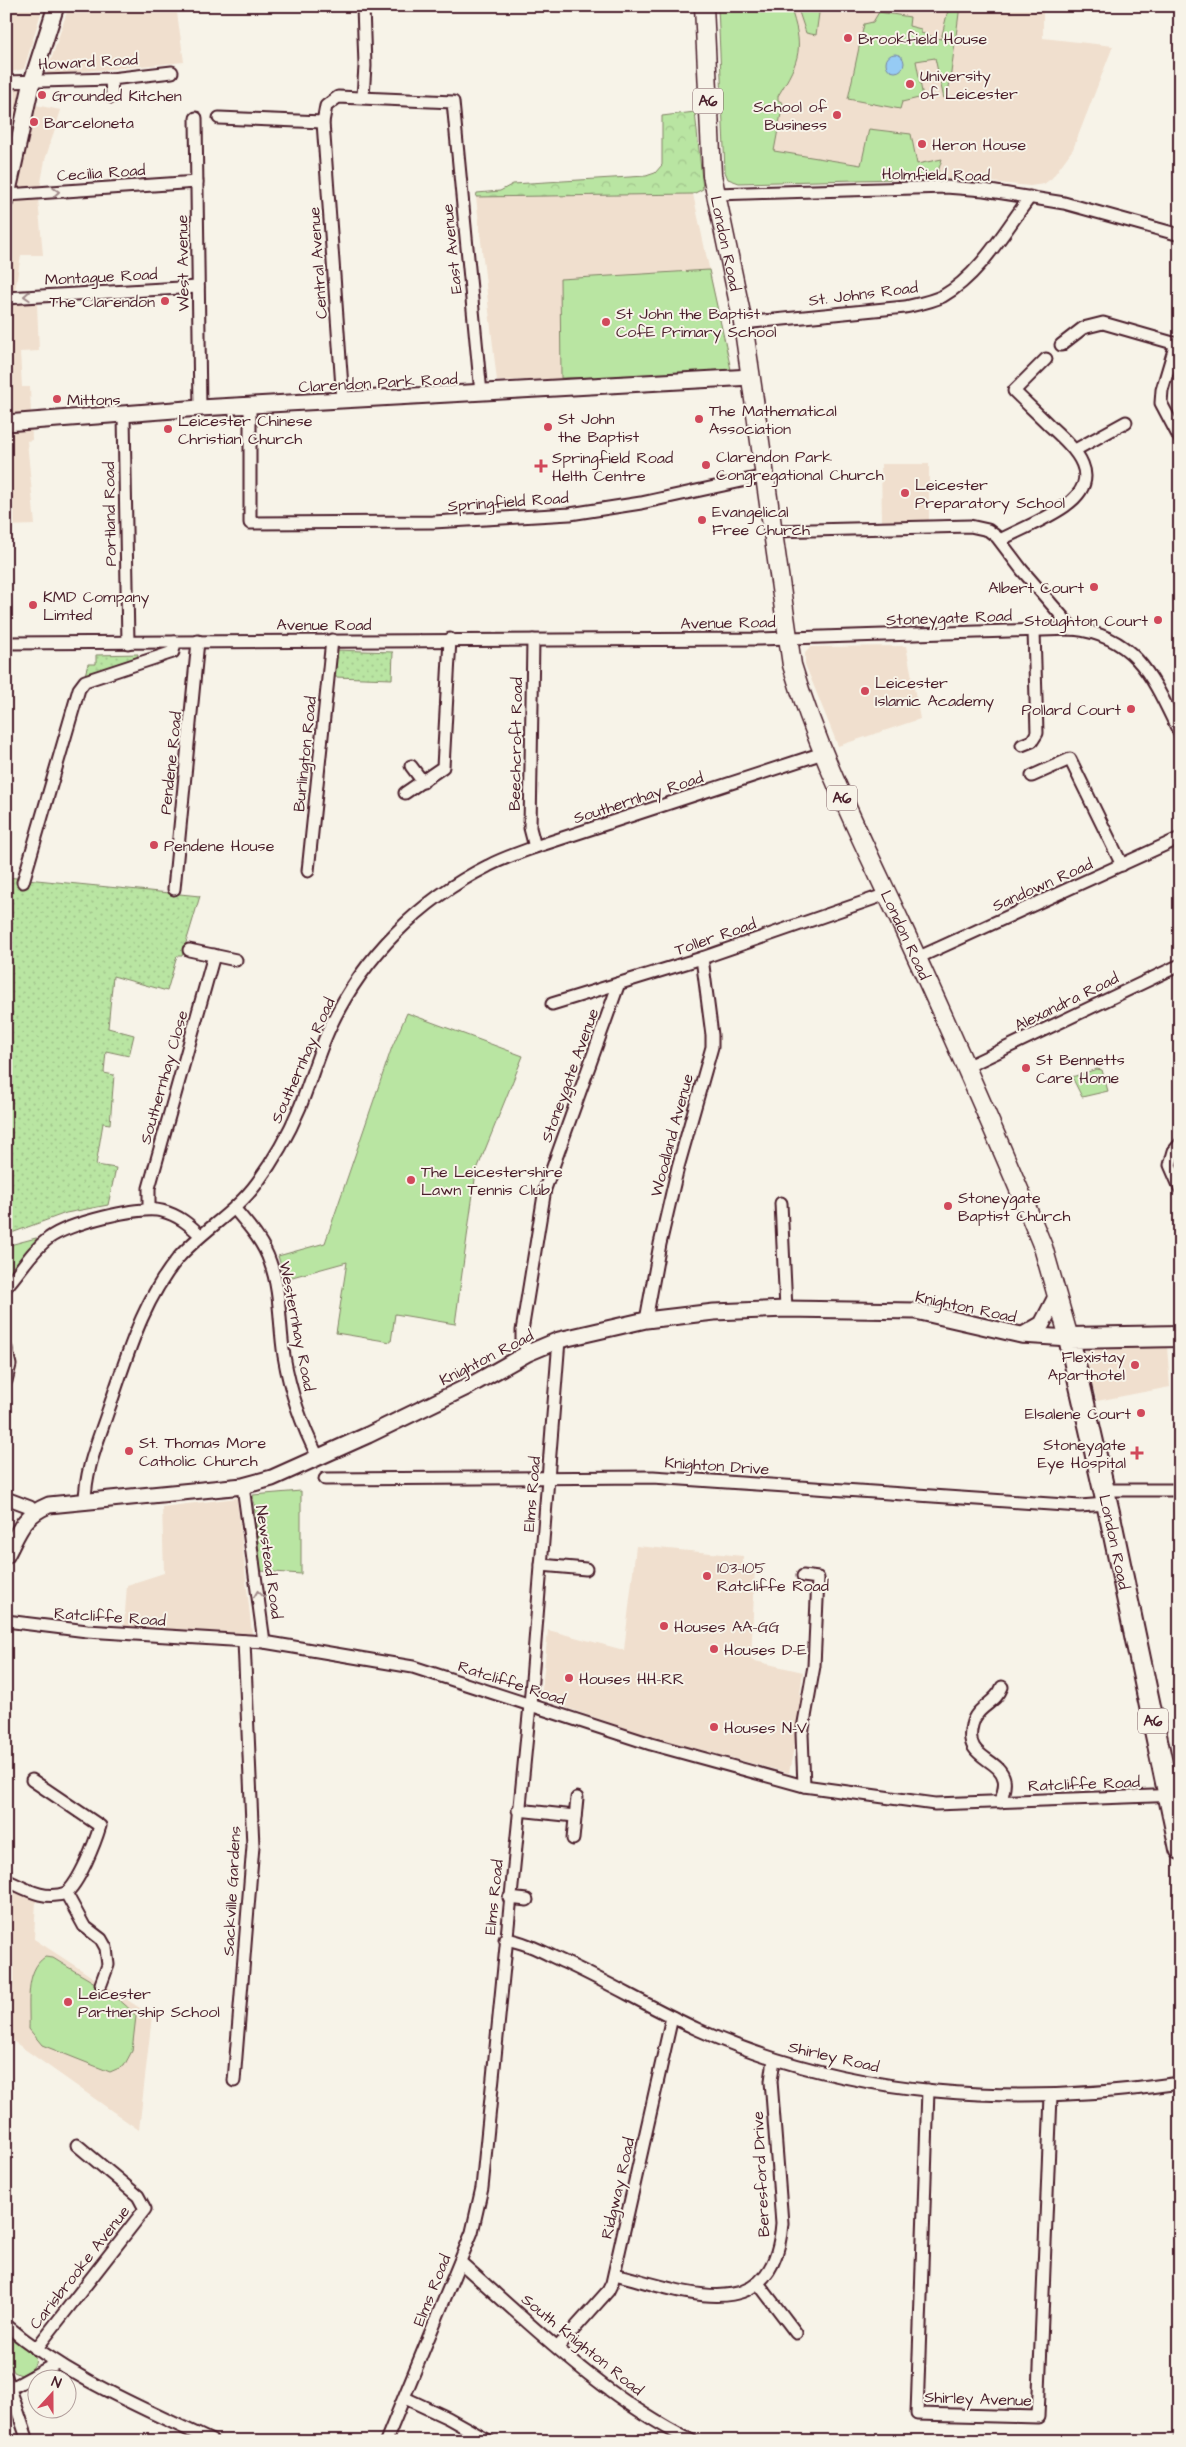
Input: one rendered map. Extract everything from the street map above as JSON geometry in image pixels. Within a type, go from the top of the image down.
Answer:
[{"type":"highway","points":[[1069,1338],[1180,1336]]},
{"type":"highway","name":"London Road","points":[[1069,1338],[1174,1795],[1180,1849]]},
{"type":"main road","name":"London Road","points":[[704,6],[712,174],[743,323],[792,666],[802,699],[851,819],[917,958],[1029,1212],[1057,1295],[1069,1338]]},
{"type":"street","points":[[7,197],[32,81],[56,6]]},
{"type":"street","points":[[219,118],[323,122],[326,106],[338,98],[362,97],[365,66],[363,6]]},
{"type":"street","name":"Howard Road","points":[[6,82],[111,79],[172,72]]},
{"type":"street","points":[[111,79],[112,96]]},
{"type":"street","name":"East Avenue","points":[[362,97],[453,102],[481,393]]},
{"type":"street","name":"West Avenue","points":[[196,118],[200,408]]},
{"type":"street","name":"Central Avenue","points":[[323,122],[344,401]]},
{"type":"street","name":"Cecilia Road","points":[[7,197],[197,182]]},
{"type":"street","name":"Holmfield Road","points":[[716,194],[946,188],[1030,197],[1064,203],[1180,235]]},
{"type":"street","name":"St. Johns Road","points":[[743,323],[905,307],[943,296],[981,262],[1030,197]]},
{"type":"street","name":"Montague Road","points":[[6,298],[198,287]]},
{"type":"street","points":[[1062,345],[1083,328],[1103,322],[1178,344],[1162,390],[1161,403],[1180,439]]},
{"type":"street","points":[[1000,540],[1064,506],[1077,495],[1082,487],[1084,471],[1075,450],[1014,392],[1046,359]]},
{"type":"street","name":"Clarendon Park Road","points":[[6,423],[200,408],[751,377]]},
{"type":"street","name":"Springfield Road","points":[[250,406],[250,523],[433,522],[570,514],[641,503],[765,476]]},
{"type":"street","name":"Portland Road","points":[[124,415],[128,643]]},
{"type":"street","points":[[1075,450],[1126,422]]},
{"type":"street","points":[[772,532],[970,526],[988,530],[1000,540],[1022,570],[1073,629]]},
{"type":"street","name":"Stoneygate Road","points":[[787,637],[1073,629],[1104,636],[1134,655],[1148,670],[1180,734]]},
{"type":"street","points":[[1022,745],[1032,741],[1037,733],[1034,631]]},
{"type":"street","name":"Avenue Road","points":[[6,643],[787,637]]},
{"type":"street","points":[[405,793],[443,767],[450,639]]},
{"type":"street","name":"Burlington Road","points":[[308,872],[332,640]]},
{"type":"street","name":"Beechcroft Road","points":[[533,640],[530,828],[535,847]]},
{"type":"street","name":"Pendene Road","points":[[174,889],[198,641]]},
{"type":"street","points":[[22,882],[80,689],[85,681],[173,652],[175,642]]},
{"type":"street","name":"Southernhay Road","points":[[85,1502],[85,1484],[91,1461],[140,1321],[162,1280],[200,1235],[234,1208],[257,1183],[283,1141],[300,1108],[331,1026],[354,985],[380,950],[402,926],[453,886],[490,865],[535,847],[823,753]]},
{"type":"street","points":[[1032,776],[1070,759],[1122,865]]},
{"type":"street","points":[[411,766],[423,782]]},
{"type":"street","name":"Sandown Road","points":[[917,958],[1180,838]]},
{"type":"street","name":"Toller Road","points":[[552,1004],[702,958],[887,894]]},
{"type":"street","points":[[189,950],[236,960]]},
{"type":"street","name":"Southernhay Close","points":[[149,1209],[149,1188],[214,955]]},
{"type":"street","name":"Woodland Avenue","points":[[646,1320],[662,1234],[712,1047],[702,958]]},
{"type":"street","name":"Alexandra Road","points":[[966,1067],[1180,965]]},
{"type":"street","name":"Stoneygate Avenue","points":[[528,1353],[522,1340],[522,1331],[545,1189],[619,983]]},
{"type":"street","points":[[1180,1144],[1174,1151],[1170,1165],[1180,1188]]},
{"type":"street","points":[[781,1203],[786,1309]]},
{"type":"street","name":"Westernhay Road","points":[[234,1208],[259,1238],[271,1263],[275,1279],[284,1357],[302,1420],[318,1457]]},
{"type":"street","points":[[6,1287],[38,1248],[55,1234],[83,1223],[149,1209],[162,1210],[187,1222],[200,1235]]},
{"type":"street","name":"Knighton Road","points":[[1021,1335],[1042,1324],[1057,1295]]},
{"type":"street","name":"Knighton Road","points":[[34,1511],[49,1505],[243,1486],[272,1478],[471,1385],[528,1353],[560,1340],[646,1320],[714,1312],[786,1309],[916,1310],[1021,1335],[1069,1338]]},
{"type":"street","name":"Elms Road","points":[[386,2441],[460,2262],[478,2212],[482,2188],[509,1898],[530,1705],[560,1340]]},
{"type":"street","points":[[6,1348],[10,1365],[6,1381]]},
{"type":"street","name":"Knighton Drive","points":[[325,1479],[652,1477],[1080,1506],[1105,1497],[1180,1490]]},
{"type":"street","name":"Newstead Road","points":[[243,1486],[264,1642]]},
{"type":"street","points":[[6,1498],[30,1507],[34,1511],[26,1521],[6,1556]]},
{"type":"street","points":[[541,1565],[586,1569]]},
{"type":"street","points":[[803,1576],[818,1578],[814,1666],[802,1734],[804,1786]]},
{"type":"street","name":"Ratcliffe Road","points":[[6,1621],[87,1631],[264,1642],[413,1667],[651,1744],[804,1786],[935,1804],[1174,1795]]},
{"type":"street","name":"Sackville Gardens","points":[[234,2082],[253,1846],[244,1641]]},
{"type":"street","name":"Ratcliffe Road","points":[[1001,1802],[1005,1781],[1002,1774],[975,1750],[972,1742],[971,1726],[980,1709],[994,1699],[1002,1687]]},
{"type":"street","points":[[6,1880],[33,1893],[49,1896],[66,1893],[72,1888],[81,1873],[100,1826],[32,1780]]},
{"type":"street","points":[[573,1839],[577,1798]]},
{"type":"street","points":[[518,1810],[576,1816]]},
{"type":"street","points":[[66,1893],[84,1926],[101,1939],[106,1948],[108,1965],[101,1984]]},
{"type":"street","points":[[509,1898],[527,1900]]},
{"type":"street","name":"Shirley Road","points":[[505,1939],[514,1940],[550,1955],[672,2017],[728,2042],[774,2059],[850,2078],[928,2090],[990,2096],[1051,2096],[1101,2093],[1180,2083]]},
{"type":"street","name":"Ridgway Road","points":[[558,2347],[608,2291],[615,2274],[672,2017]]},
{"type":"street","name":"Beresford Drive","points":[[758,2283],[770,2269],[781,2241],[782,2223],[771,2081],[774,2059]]},
{"type":"street","name":"Shirley Avenue","points":[[928,2090],[917,2414],[1038,2417],[1051,2096]]},
{"type":"street","name":"Carisbrooke Avenue","points":[[36,2349],[145,2209],[138,2196],[77,2145]]},
{"type":"street","name":"South Knighton Road","points":[[460,2262],[600,2382],[642,2413],[692,2441]]},
{"type":"street","points":[[615,2274],[714,2297],[744,2291],[758,2283],[796,2333]]},
{"type":"street","points":[[6,2325],[36,2349],[82,2378],[212,2441]]},
{"type":"street","points":[[28,2441],[7,2384],[17,2385],[57,2363]]},
{"type":"street","points":[[404,2398],[448,2418],[489,2441]]},
{"type":"shaded area","points":[[28,6],[43,6],[24,69],[6,73],[6,12]]},
{"type":"shaded area","points":[[69,6],[176,6],[184,62],[46,75]]},
{"type":"shaded area","name":"University of Leicester","points":[[718,6],[1043,6],[1043,38],[1113,46],[1073,149],[1052,178],[1044,184],[1030,186],[971,180],[929,179],[739,183],[728,179],[725,172]]},
{"type":"shaded area","points":[[6,87],[39,87],[35,105],[61,110],[45,160],[38,199],[43,255],[21,255],[15,290],[15,297],[36,296],[37,304],[39,351],[20,352],[22,387],[30,387],[32,440],[27,441],[35,525],[6,526]]},
{"type":"shaded area","name":"St John the Baptist CofE Primary School","points":[[693,194],[732,374],[497,381],[476,197]]},
{"type":"shaded area","name":"Leicester Preparatory School","points":[[881,464],[929,464],[929,522],[882,522]]},
{"type":"shaded area","name":"Leicester Islamic Academy","points":[[906,646],[920,719],[838,746],[805,664],[805,653],[811,647]]},
{"type":"shaded area","points":[[1167,1346],[1170,1387],[1097,1401],[1085,1360],[1086,1351],[1089,1349]]},
{"type":"shaded area","points":[[237,1498],[252,1634],[124,1626],[127,1585],[164,1573],[162,1507]]},
{"type":"shaded area","points":[[636,1546],[743,1556],[743,1568],[755,1570],[751,1660],[803,1672],[800,1695],[803,1701],[789,1773],[654,1738],[541,1699],[548,1630],[624,1650]]},
{"type":"shaded area","name":"Leicester Partnership School","points":[[6,1884],[36,1900],[34,1939],[152,2016],[139,2130],[6,2036]]},
{"type":"green space","points":[[718,6],[790,6],[797,32],[798,52],[792,72],[778,96],[778,100],[783,103],[774,151],[861,165],[869,129],[911,134],[917,164],[942,159],[936,178],[739,183],[728,179],[725,172]]},
{"type":"green space","points":[[797,6],[820,6],[816,35],[806,33]]},
{"type":"green space","points":[[949,6],[960,6],[948,95],[944,99],[935,58],[916,61],[923,97],[902,102],[900,109],[848,99],[864,24],[873,22],[879,12],[910,17],[909,26],[921,29],[921,33],[941,39]]},
{"type":"green space","points":[[695,112],[703,189],[693,194],[476,197],[477,193],[500,191],[513,184],[646,176],[655,173],[662,165],[662,116]]},
{"type":"green space","points":[[709,270],[732,374],[561,378],[560,279]]},
{"type":"green space","points":[[335,650],[393,652],[392,679],[334,677]]},
{"type":"green space","points":[[138,654],[137,658],[85,675],[88,664],[96,664],[96,655]]},
{"type":"green space","points":[[6,877],[200,896],[182,956],[177,956],[167,991],[113,976],[108,1028],[134,1035],[129,1056],[106,1051],[104,1073],[114,1075],[110,1124],[103,1123],[96,1165],[116,1168],[108,1205],[66,1213],[6,1235]]},
{"type":"green space","name":"The Leicestershire Lawn Tennis Club","points":[[407,1013],[523,1056],[476,1172],[455,1324],[395,1314],[391,1342],[336,1333],[347,1262],[285,1279],[278,1256],[325,1243],[392,1047]]},
{"type":"green space","points":[[1097,1069],[1102,1070],[1108,1091],[1082,1097],[1072,1077]]},
{"type":"green space","points":[[36,1238],[40,1239],[6,1279],[6,1246]]},
{"type":"green space","points":[[301,1491],[301,1574],[261,1571],[253,1495]]},
{"type":"green space","points":[[45,1957],[53,1958],[97,1984],[128,2007],[136,2016],[132,2051],[124,2066],[110,2072],[42,2045],[29,2029],[31,1980],[38,1963]]},
{"type":"green space","points":[[6,2335],[35,2356],[36,2360],[30,2370],[21,2375],[14,2372],[6,2356]]},
{"type":"water","points":[[895,54],[902,56],[904,63],[902,70],[895,72],[888,70],[886,63],[888,56]]},
{"type":"place","name":"Brookfield House","points":[[848,38]]},
{"type":"place","name":"University of Leicester","points":[[910,84]]},
{"type":"place","name":"Grounded Kitchen","points":[[42,95]]},
{"type":"place","name":"School of Business","points":[[837,115]]},
{"type":"place","name":"Barceloneta","points":[[34,122]]},
{"type":"place","name":"Heron House","points":[[922,144]]},
{"type":"place","name":"The Clarendon","points":[[165,301]]},
{"type":"place","name":"St John the Baptist CofE Primary School","points":[[606,322]]},
{"type":"place","name":"Mittons","points":[[57,399]]},
{"type":"place","name":"The Mathematical Association","points":[[699,419]]},
{"type":"place","name":"St John the Baptist","points":[[548,427]]},
{"type":"place","name":"Leicester Chinese Christian Church","points":[[168,429]]},
{"type":"place","name":"Clarendon Park Congregational Church","points":[[706,465]]},
{"type":"place","name":"Springfield Road Helth Centre","points":[[541,466]]},
{"type":"place","name":"Leicester Preparatory School","points":[[905,493]]},
{"type":"place","name":"Evangelical Free Church","points":[[702,520]]},
{"type":"place","name":"Albert Court","points":[[1094,587]]},
{"type":"place","name":"KMD Company Limted","points":[[33,605]]},
{"type":"place","name":"Stoughton Court","points":[[1158,620]]},
{"type":"place","name":"Leicester Islamic Academy","points":[[865,691]]},
{"type":"place","name":"Pollard Court","points":[[1131,709]]},
{"type":"place","name":"Pendene House","points":[[154,845]]},
{"type":"place","name":"St Bennetts Care Home","points":[[1026,1068]]},
{"type":"place","name":"The Leicestershire Lawn Tennis Club","points":[[411,1180]]},
{"type":"place","name":"Stoneygate Baptist Church","points":[[948,1206]]},
{"type":"place","name":"Flexistay Aparthotel","points":[[1135,1365]]},
{"type":"place","name":"Elsalene Court","points":[[1141,1413]]},
{"type":"place","name":"St. Thomas More Catholic Church","points":[[129,1451]]},
{"type":"place","name":"Stoneygate Eye Hospital","points":[[1137,1453]]},
{"type":"place","name":"103-105 Ratcliffe Road","points":[[707,1576]]},
{"type":"place","name":"Houses AA-GG","points":[[664,1626]]},
{"type":"place","name":"Houses D-E","points":[[714,1649]]},
{"type":"place","name":"Houses HH-RR","points":[[569,1678]]},
{"type":"place","name":"Houses N-V","points":[[714,1727]]},
{"type":"place","name":"Leicester Partnership School","points":[[68,2002]]}]
